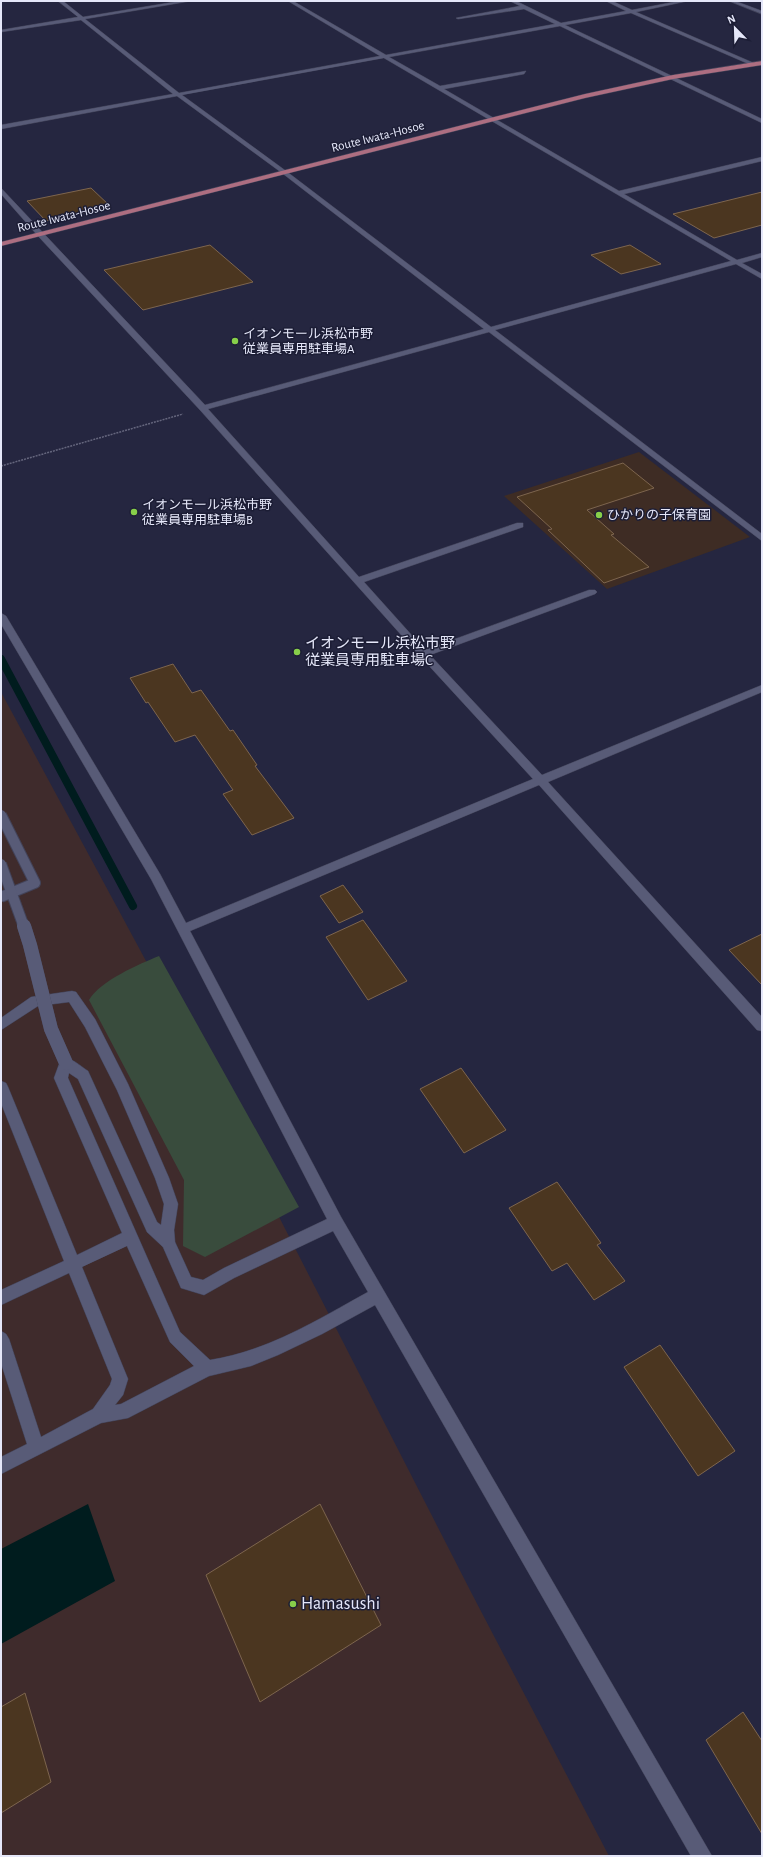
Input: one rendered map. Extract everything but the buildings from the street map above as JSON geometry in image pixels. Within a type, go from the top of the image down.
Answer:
[{"type":"main road","name":"Route Iwata-Hosoe","points":[[1,244],[585,96],[673,78],[762,63]]},
{"type":"street","points":[[60,1],[177,94],[284,172],[762,538]]},
{"type":"street","points":[[1,31],[189,1]]},
{"type":"street","points":[[290,1],[762,276]]},
{"type":"street","points":[[512,1],[762,122]]},
{"type":"street","points":[[608,1],[753,64]]},
{"type":"street","points":[[1,127],[686,1]]},
{"type":"street","points":[[731,1],[762,13]]},
{"type":"street","points":[[458,18],[524,7]]},
{"type":"street","points":[[440,88],[524,72]]},
{"type":"street","points":[[619,193],[762,158]]},
{"type":"street","points":[[1,190],[40,235],[203,408],[423,654],[540,780],[762,1026]]},
{"type":"street","points":[[203,408],[762,255]]},
{"type":"street","points":[[358,581],[520,526]]},
{"type":"street","points":[[423,654],[592,592]]},
{"type":"street","points":[[1,616],[156,876],[336,1222],[702,1856]]},
{"type":"street","points":[[184,929],[762,688]]},
{"type":"street","points":[[1,815],[35,883],[1,897]]},
{"type":"street","points":[[1,864],[8,878],[30,945],[51,1029],[66,1064],[83,1075],[152,1227],[168,1242]]},
{"type":"street","points":[[1,1025],[35,1001],[72,996],[90,1023],[123,1088],[162,1178],[171,1204],[167,1230],[168,1242],[186,1283],[204,1288],[230,1273],[336,1222]]},
{"type":"street","points":[[66,1064],[61,1078],[175,1337],[207,1368]]},
{"type":"street","points":[[1,1087],[120,1379],[117,1389],[99,1415]]},
{"type":"street","points":[[1,1298],[130,1237]]},
{"type":"street","points":[[1,1466],[99,1415],[122,1412],[207,1368],[226,1366],[248,1360],[317,1328],[378,1295]]},
{"type":"street","points":[[1,1339],[36,1447]]},
{"type":"path","points":[[1,466],[203,408]]},
{"type":"shaded area","points":[[639,452],[750,537],[607,589],[504,496]]},
{"type":"shaded area","points":[[1,692],[187,1037],[472,1594],[609,1856],[1,1856]]},
{"type":"shaded area","points":[[159,956],[299,1207],[205,1257],[183,1246],[184,1180],[89,1000],[94,993],[111,980],[131,968]]},
{"type":"shaded area","points":[[88,1504],[115,1581],[1,1644],[1,1549]]},
{"type":"waterway","points":[[1,659],[133,906]]},
{"type":"place","name":"イオンモール浜松市野 従業員専用駐車場A","points":[[235,341]]},
{"type":"place","name":"イオンモール浜松市野 従業員専用駐車場B","points":[[134,512]]},
{"type":"place","name":"ひかりの子保育園","points":[[599,515]]},
{"type":"place","name":"イオンモール浜松市野 従業員専用駐車場C","points":[[297,652]]},
{"type":"place","name":"Hamasushi","points":[[293,1604]]}]
